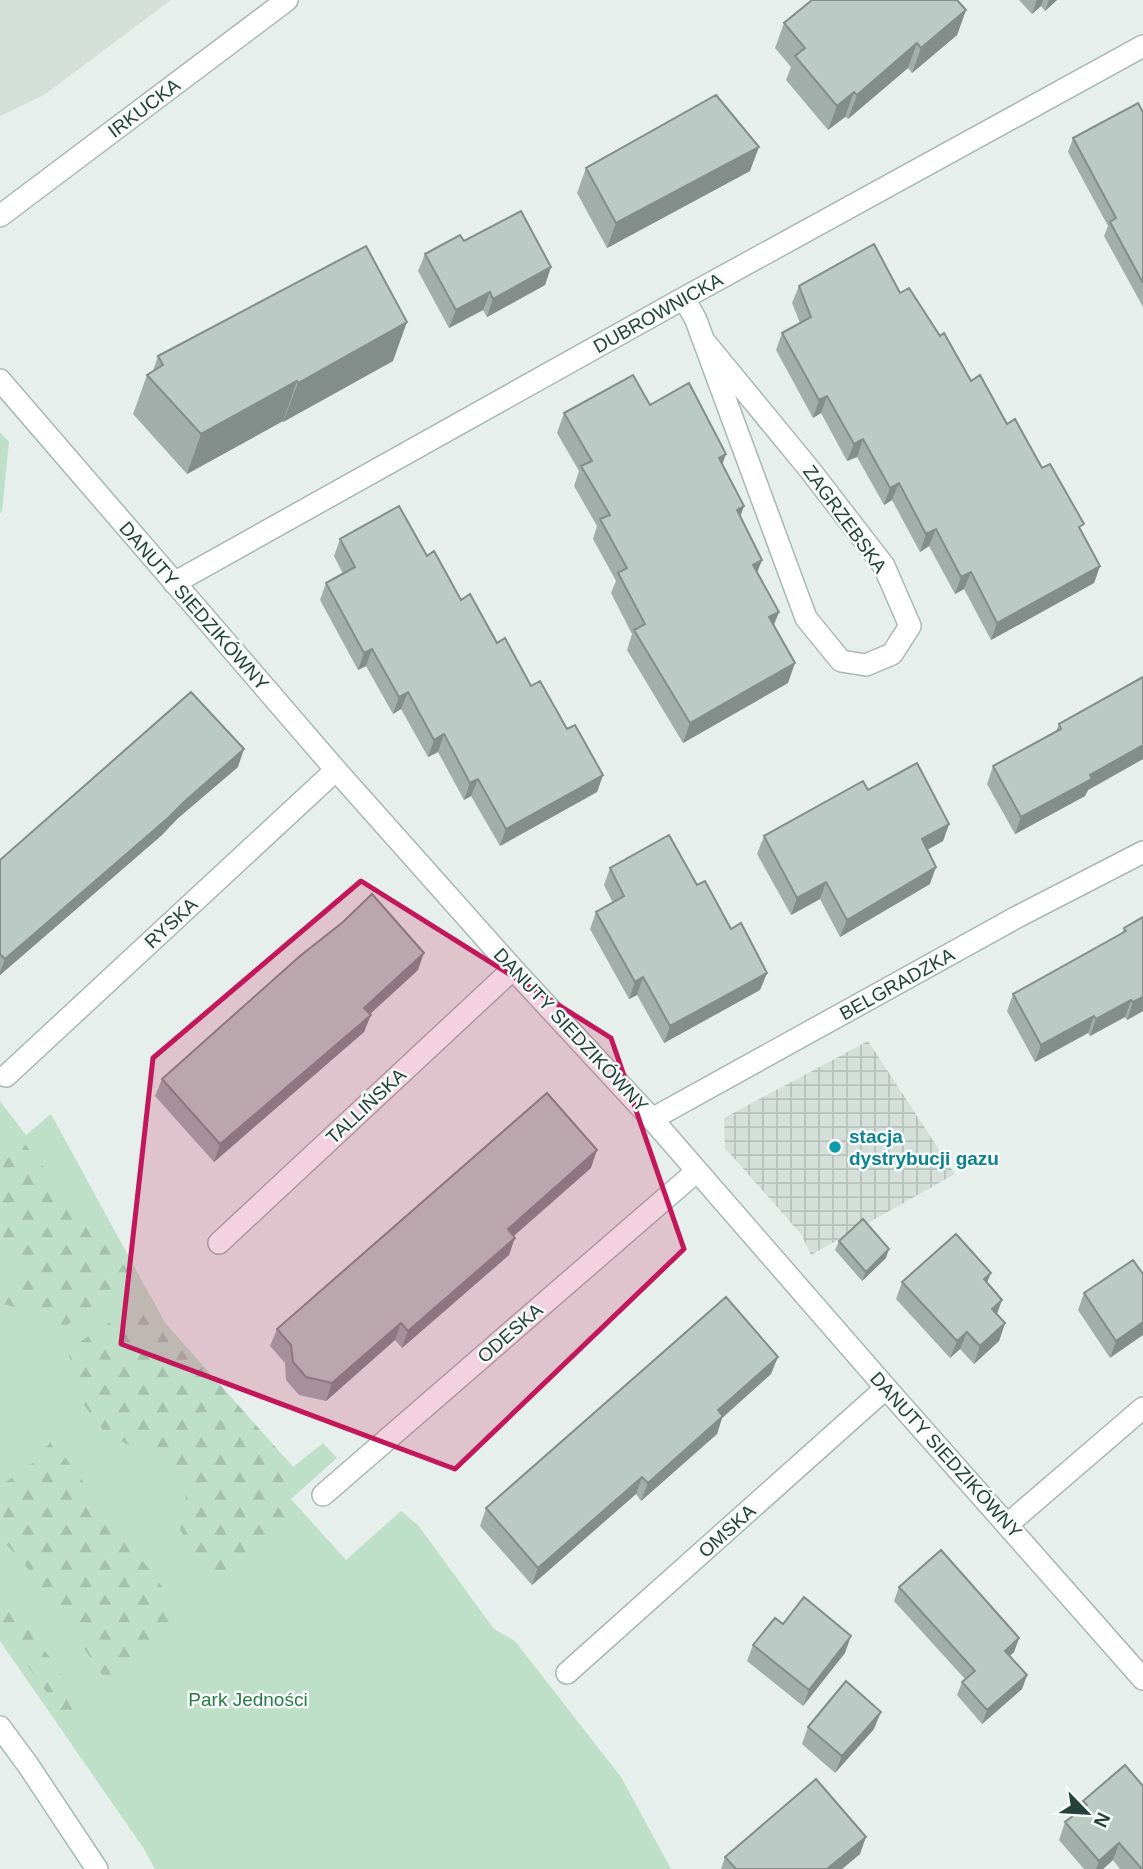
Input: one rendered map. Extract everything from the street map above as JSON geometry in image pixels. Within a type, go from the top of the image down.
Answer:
[{"type":"street","name":"IRKUCKA","points":[[0,216],[288,0]]},
{"type":"street","name":"DUBROWNICKA","points":[[174,583],[1143,46]]},
{"type":"street","name":"ZAGRZEBSKA","points":[[684,298],[696,320],[806,618],[841,661],[866,665],[892,654],[909,626],[884,566],[810,470],[704,341]]},
{"type":"street","name":"DANUTY SIEDZIKÓWNY","points":[[0,380],[336,771],[652,1119],[1143,1679]]},
{"type":"street","name":"RYSKA","points":[[6,1076],[336,771]]},
{"type":"street","name":"BELGRADZKA","points":[[652,1119],[1017,917],[1143,852]]},
{"type":"street","name":"TALLIŃSKA","points":[[219,1242],[513,969]]},
{"type":"street","name":"ODESKA","points":[[323,1495],[696,1171]]},
{"type":"street","name":"OMSKA","points":[[567,1673],[886,1388]]},
{"type":"street","points":[[1008,1524],[1143,1408]]},
{"type":"street","points":[[0,1727],[97,1869]]},
{"type":"highlighted area","points":[[361,881],[611,1038],[684,1249],[455,1469],[121,1344],[153,1058]]},
{"type":"shaded area","points":[[0,0],[171,0],[44,95],[0,116]]},
{"type":"shaded area","points":[[868,1041],[955,1174],[811,1255],[801,1234],[725,1148],[724,1118]]},
{"type":"green space","points":[[0,432],[9,442],[0,514]]},
{"type":"green space","name":"Park Jedności","points":[[0,1101],[26,1135],[51,1114],[165,1323],[293,1467],[323,1443],[337,1458],[291,1499],[346,1560],[401,1511],[418,1525],[494,1629],[515,1641],[621,1777],[671,1869],[155,1869],[144,1849],[0,1641]]},
{"type":"green space","points":[[24,1143],[137,1281],[62,1328],[61,1321],[4,1304],[20,1273],[0,1243],[0,1150]]},
{"type":"green space","points":[[150,1295],[165,1323],[294,1468],[290,1499],[301,1510],[291,1527],[228,1583],[220,1574],[209,1583],[180,1529],[187,1507],[183,1484],[159,1459],[107,1435],[79,1399],[68,1350]]},
{"type":"green space","points":[[52,1440],[182,1613],[107,1682],[35,1577],[0,1537],[0,1486],[34,1462]]},
{"type":"green space","points":[[0,1593],[23,1619],[83,1705],[67,1721],[0,1627]]},
{"type":"building","points":[[812,0],[957,0],[966,10],[921,48],[917,43],[857,95],[854,92],[837,106],[795,56],[805,48],[784,23]]},
{"type":"building","points":[[716,95],[759,147],[616,223],[586,168]]},
{"type":"building","points":[[1138,103],[1143,112],[1143,283],[1110,222],[1116,218],[1073,138]]},
{"type":"building","points":[[521,211],[551,267],[493,299],[490,292],[456,310],[425,254],[460,235],[464,241]]},
{"type":"building","points":[[874,244],[900,293],[909,288],[940,336],[944,333],[971,381],[980,375],[1007,424],[1015,419],[1042,468],[1050,464],[1084,524],[1079,527],[1100,566],[997,623],[971,572],[961,577],[936,529],[926,534],[899,483],[890,488],[863,439],[854,444],[827,396],[819,400],[782,333],[811,317],[799,286]]},
{"type":"building","points":[[366,246],[407,322],[201,434],[147,375],[163,365],[158,356]]},
{"type":"building","points":[[633,375],[650,405],[689,383],[726,454],[719,458],[744,506],[737,510],[762,560],[753,565],[779,612],[769,617],[795,663],[690,723],[634,630],[645,624],[618,573],[627,568],[600,519],[610,515],[581,466],[592,461],[564,413]]},
{"type":"building","points":[[399,506],[427,556],[434,551],[461,600],[470,594],[497,643],[505,638],[531,686],[540,681],[567,729],[575,725],[603,775],[506,829],[478,779],[470,783],[444,734],[434,740],[408,692],[399,697],[372,649],[364,653],[326,583],[355,567],[340,539]]},
{"type":"building","points":[[1143,677],[1143,745],[1090,775],[1092,779],[1021,817],[993,766],[1061,729],[1059,724]]},
{"type":"building","points":[[191,692],[244,749],[5,959],[0,954],[0,860]]},
{"type":"building","points":[[917,763],[949,824],[922,839],[936,867],[847,920],[826,882],[797,898],[764,836],[863,781],[868,790]]},
{"type":"building","points":[[669,835],[697,885],[705,881],[731,929],[741,923],[767,973],[670,1026],[643,977],[635,982],[596,912],[624,896],[610,868]]},
{"type":"building","points":[[372,894],[424,953],[364,1008],[371,1015],[220,1144],[162,1079]]},
{"type":"building","points":[[1143,917],[1143,997],[1133,1002],[1131,1000],[1096,1019],[1094,1016],[1041,1045],[1013,994],[1126,931],[1124,928]]},
{"type":"building","points":[[547,1093],[597,1150],[508,1229],[515,1238],[408,1331],[401,1323],[332,1383],[306,1377],[293,1362],[291,1345],[277,1329]]},
{"type":"building","points":[[863,1219],[889,1249],[866,1272],[839,1241]]},
{"type":"building","points":[[956,1234],[991,1273],[984,1279],[1002,1300],[992,1309],[1005,1323],[980,1346],[967,1332],[957,1341],[902,1282]]},
{"type":"building","points":[[1133,1260],[1143,1274],[1143,1322],[1116,1341],[1084,1293]]},
{"type":"building","points":[[726,1297],[778,1357],[718,1410],[723,1416],[648,1483],[642,1477],[538,1568],[486,1508]]},
{"type":"building","points":[[941,1550],[1019,1638],[1005,1651],[1027,1675],[987,1710],[962,1682],[975,1671],[899,1587]]},
{"type":"building","points":[[804,1597],[851,1636],[809,1690],[753,1645],[775,1618],[783,1624]]},
{"type":"building","points":[[846,1681],[881,1712],[842,1756],[808,1727]]},
{"type":"building","points":[[1125,1765],[1143,1786],[1143,1869],[1119,1843],[1099,1861],[1065,1822],[1087,1805],[1083,1801]]},
{"type":"building","points":[[816,1779],[866,1837],[827,1869],[736,1869],[725,1857]]},
{"type":"place","name":"stacja dystrybucji gazu","points":[[835,1147]]}]
